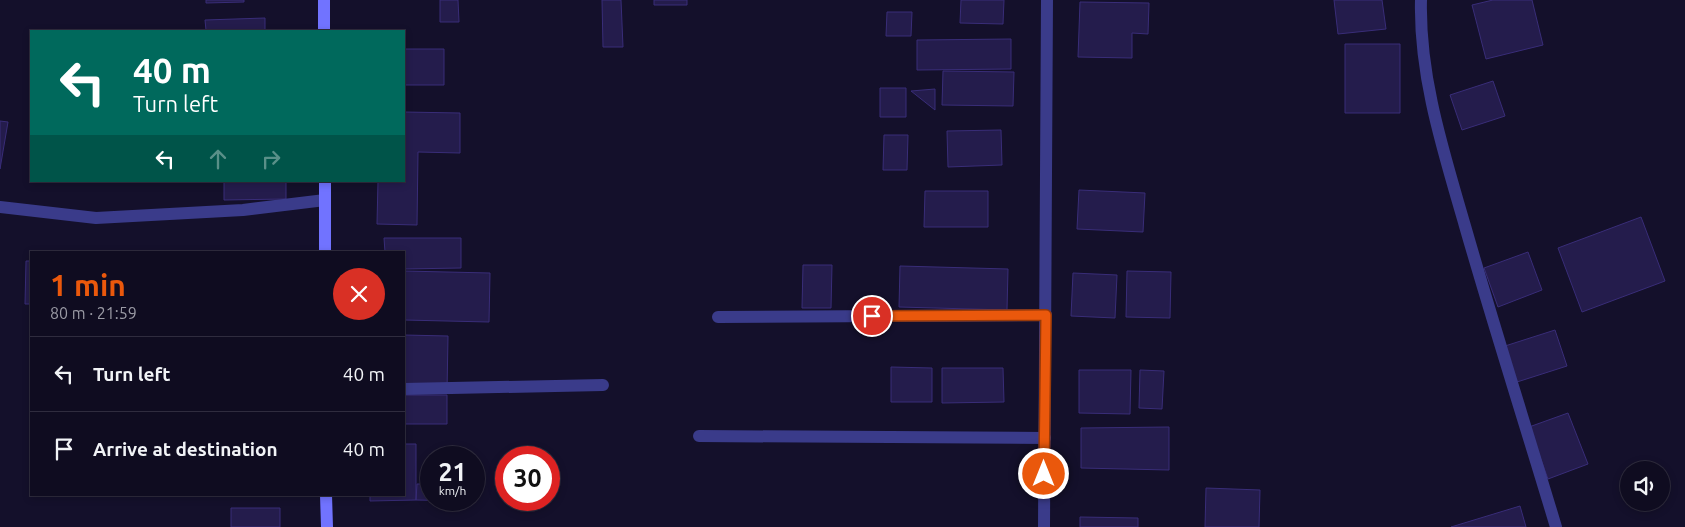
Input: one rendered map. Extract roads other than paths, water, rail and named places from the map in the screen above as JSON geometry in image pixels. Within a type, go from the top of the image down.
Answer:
[{"type":"main road","points":[[324,0],[324,30]]},
{"type":"main road","points":[[325,182],[325,251]]},
{"type":"main road","points":[[326,496],[327,527]]},
{"type":"street","points":[[1044,527],[1048,0]]},
{"type":"street","points":[[1421,0],[1420,32],[1435,115],[1492,318],[1556,527]]},
{"type":"street","points":[[0,207],[96,218],[243,210],[325,200]]},
{"type":"street","points":[[718,317],[1046,315]]},
{"type":"street","points":[[405,389],[603,385]]},
{"type":"street","points":[[699,436],[1045,438]]}]
